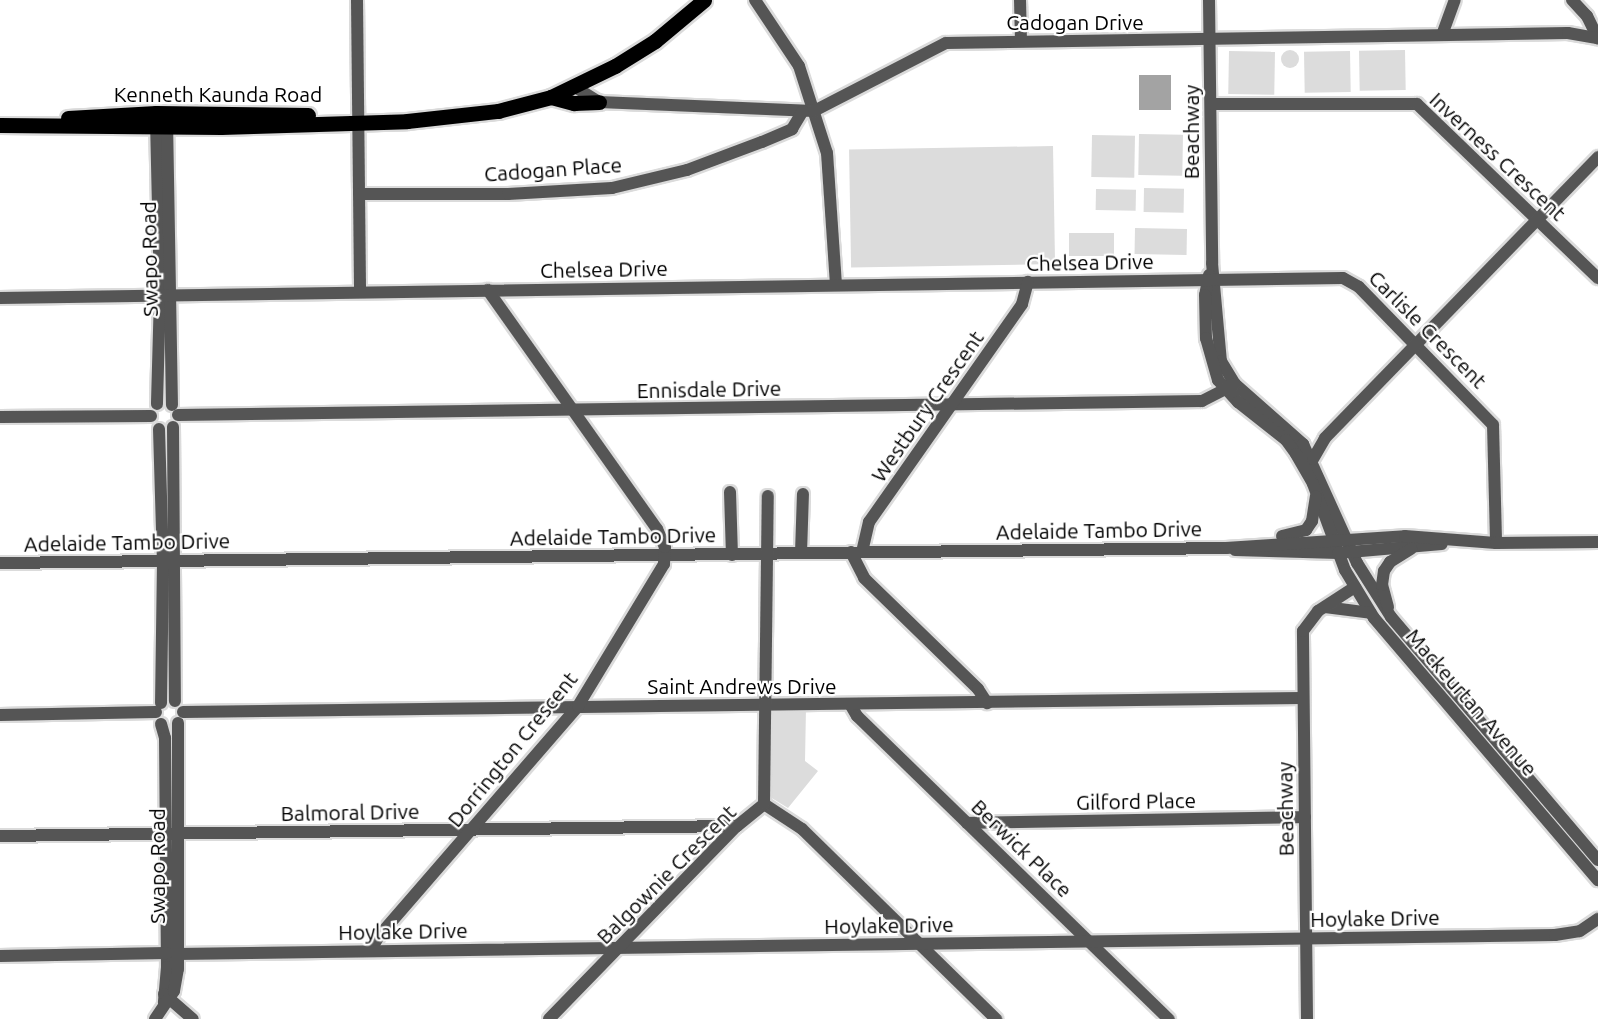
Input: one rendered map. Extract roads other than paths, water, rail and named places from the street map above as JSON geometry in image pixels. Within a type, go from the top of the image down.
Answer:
[{"type":"main road","name":"Kenneth Kaunda Road","points":[[4,124],[161,128],[428,118],[498,111],[551,97],[575,87],[655,41],[704,0]]},
{"type":"main road","points":[[551,97],[574,103],[599,102]]},
{"type":"main road","name":"Kenneth Kaunda Road","points":[[4,124],[162,113],[358,120]]},
{"type":"street","points":[[357,0],[360,291]]},
{"type":"street","points":[[755,0],[799,66],[808,111],[830,169],[836,285]]},
{"type":"street","points":[[1020,0],[1022,41]]},
{"type":"street","name":"Beachway","points":[[1209,0],[1212,263],[1207,354],[1231,388],[1286,441],[1316,493],[1333,539]]},
{"type":"street","points":[[1442,35],[1455,0]]},
{"type":"street","points":[[1572,0],[1591,22],[1597,38]]},
{"type":"street","name":"Cadogan Drive","points":[[575,87],[599,102],[808,111],[836,103],[934,47],[956,42],[1568,33],[1597,38]]},
{"type":"street","name":"Inverness Crescent","points":[[1211,104],[1417,104],[1598,278]]},
{"type":"street","name":"Cadogan Place","points":[[359,194],[508,194],[612,188],[687,170],[762,142],[792,129],[808,111]]},
{"type":"street","name":"Swapo Road","points":[[162,113],[165,295],[175,410]]},
{"type":"street","points":[[1313,459],[1325,438],[1598,157]]},
{"type":"street","name":"Carlisle Crescent","points":[[1211,281],[1343,278],[1359,287],[1493,425],[1496,543]]},
{"type":"street","name":"Chelsea Drive","points":[[0,298],[360,291],[1211,281]]},
{"type":"street","name":"Westbury Crescent","points":[[857,552],[869,522],[1022,304],[1028,282]]},
{"type":"street","points":[[488,290],[657,529],[665,555]]},
{"type":"street","name":"Swapo Road","points":[[158,404],[165,295]]},
{"type":"street","name":"Beachway","points":[[1231,388],[1303,444],[1313,459],[1346,538]]},
{"type":"street","name":"Ennisdale Drive","points":[[158,404],[175,410],[571,410],[952,405],[1202,401],[1231,388]]},
{"type":"street","points":[[151,416],[158,404]]},
{"type":"street","points":[[151,416],[159,429],[173,427],[175,410]]},
{"type":"street","points":[[0,417],[151,416]]},
{"type":"street","name":"Swapo Road","points":[[155,1019],[176,982],[172,953],[171,833],[165,738],[159,713],[169,561],[173,427]]},
{"type":"street","name":"Swapo Road","points":[[159,429],[176,701]]},
{"type":"street","points":[[1303,444],[1325,438]]},
{"type":"street","points":[[730,492],[732,555]]},
{"type":"street","points":[[1258,543],[1306,530],[1315,509],[1316,493]]},
{"type":"street","points":[[801,553],[802,494]]},
{"type":"street","points":[[764,804],[768,496]]},
{"type":"street","name":"Adelaide Tambo Drive","points":[[0,563],[1226,548],[1258,543],[1346,538],[1420,537],[1458,542],[1598,542]]},
{"type":"street","name":"Mackeurtan Avenue","points":[[1346,538],[1391,617],[1598,860]]},
{"type":"street","name":"Mackeurtan Avenue","points":[[1333,539],[1355,587],[1371,613],[1598,880]]},
{"type":"street","name":"Adelaide Tambo Drive","points":[[1226,548],[1257,554],[1338,553],[1458,542]]},
{"type":"street","points":[[1391,617],[1382,585],[1384,571],[1390,562],[1415,547]]},
{"type":"street","points":[[857,552],[864,578],[978,688],[987,703]]},
{"type":"street","name":"Dorrington Crescent","points":[[370,951],[578,706],[661,574],[665,555]]},
{"type":"street","name":"Beachway","points":[[1307,1019],[1303,631],[1313,616],[1355,587]]},
{"type":"street","points":[[1324,607],[1371,613]]},
{"type":"street","points":[[1413,665],[1425,656]]},
{"type":"street","name":"Saint Andrews Drive","points":[[159,713],[181,718],[578,706],[1302,698]]},
{"type":"street","points":[[0,715],[159,713],[176,701],[181,718]]},
{"type":"street","name":"Berwick Place","points":[[850,704],[857,716],[1169,1019]]},
{"type":"street","name":"Swapo Road","points":[[171,833],[181,718]]},
{"type":"street","name":"Balgownie Crescent","points":[[549,1019],[737,825],[764,804],[802,830],[996,1019]]},
{"type":"street","name":"Gilford Place","points":[[967,823],[1305,818]]},
{"type":"street","name":"Balmoral Drive","points":[[0,836],[737,825]]},
{"type":"street","name":"Hoylake Drive","points":[[0,956],[1568,935],[1598,919]]},
{"type":"street","points":[[166,998],[193,1019]]}]
